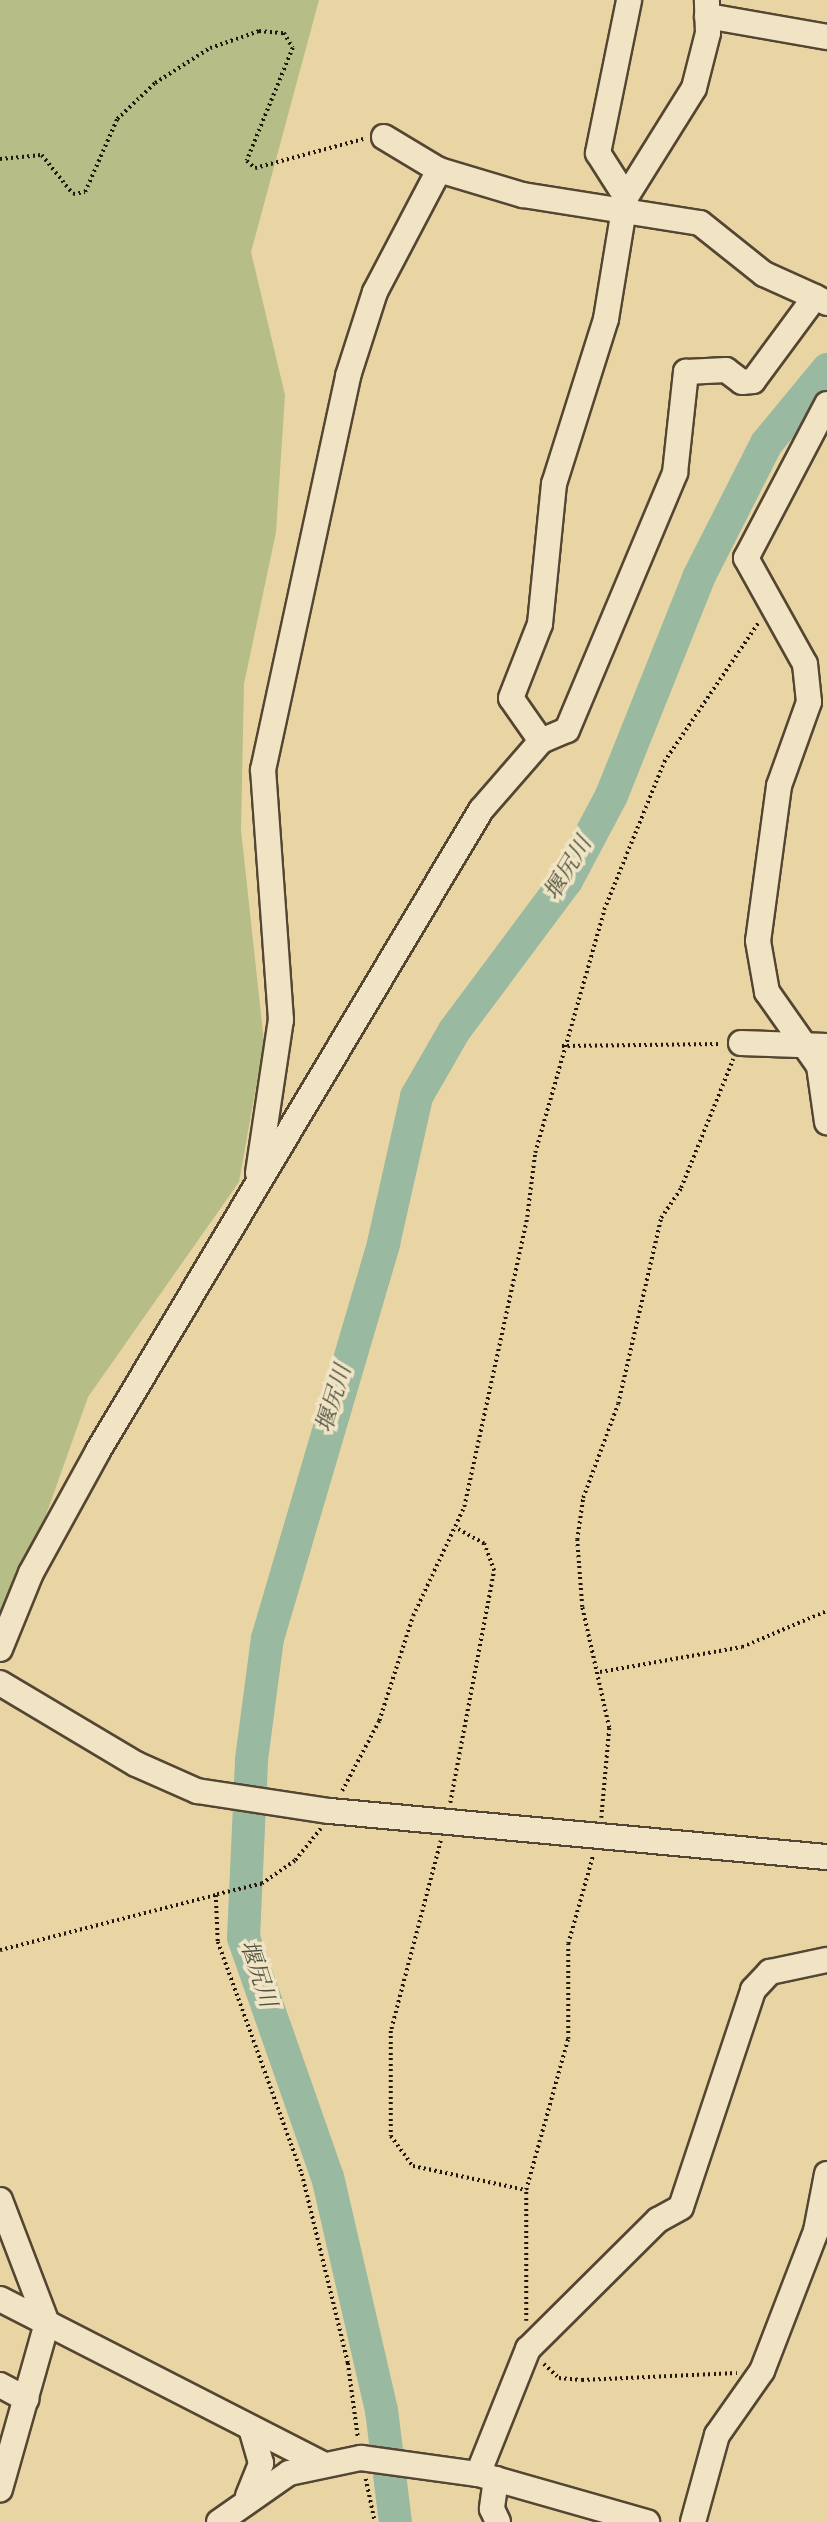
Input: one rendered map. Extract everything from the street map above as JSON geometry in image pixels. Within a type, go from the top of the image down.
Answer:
[{"type":"street","points":[[624,204],[598,153],[628,0]]},
{"type":"street","points":[[541,741],[511,698],[540,624],[554,484],[606,319],[624,204],[694,88],[707,8],[827,37]]},
{"type":"street","points":[[0,1649],[31,1573],[98,1451],[247,1209],[481,810],[541,741],[567,730],[675,473],[686,372],[726,370],[741,382],[753,381],[821,300],[764,274],[699,223],[624,204],[523,195],[439,170],[384,136]]},
{"type":"street","points":[[247,1209],[267,1142],[281,1020],[263,770],[348,376],[375,292],[439,170]]},
{"type":"street","points":[[827,404],[746,558],[805,664],[809,702],[779,786],[758,941],[767,992],[799,1044],[819,1066],[827,1122]]},
{"type":"street","points":[[741,1043],[827,1046]]},
{"type":"street","points":[[0,1683],[136,1764],[197,1791],[330,1811],[827,1857]]},
{"type":"street","points":[[498,2522],[492,2509],[487,2477],[528,2349],[658,2220],[681,2207],[752,1990],[770,1972],[827,1960]]},
{"type":"street","points":[[694,2522],[717,2435],[762,2371],[816,2231],[827,2174]]},
{"type":"street","points":[[0,2200],[47,2323],[0,2489]]},
{"type":"street","points":[[0,2299],[321,2463]]},
{"type":"street","points":[[0,2385],[26,2399]]},
{"type":"street","points":[[248,2496],[261,2463],[251,2428]]},
{"type":"street","points":[[219,2522],[248,2496],[321,2463],[362,2458],[435,2466],[487,2477],[647,2522]]},
{"type":"path","points":[[0,159],[42,155],[73,194],[85,192],[117,118],[155,83],[210,48],[258,31],[285,33],[293,48],[276,101],[247,154],[255,168],[333,143],[384,136]]},
{"type":"path","points":[[0,1950],[262,1884],[295,1861],[330,1811],[379,1721],[413,1616],[455,1528],[472,1479],[562,1046],[604,909],[664,762],[772,605]]},
{"type":"path","points":[[562,1046],[741,1043],[681,1188],[661,1218],[618,1404],[583,1498],[577,1540],[582,1607],[600,1672],[609,1728],[599,1837],[568,1944],[568,2039],[526,2190],[528,2349],[559,2378],[762,2371]]},
{"type":"path","points":[[455,1528],[484,1544],[494,1571],[446,1823],[391,2031],[391,2136],[413,2166],[526,2190]]},
{"type":"path","points":[[600,1672],[742,1647],[827,1611]]},
{"type":"path","points":[[216,1895],[228,1976],[302,2174],[328,2273],[376,2522]]},
{"type":"green space","points":[[0,0],[319,0],[251,252],[285,395],[276,532],[244,684],[241,830],[264,1042],[239,1182],[88,1397],[19,1591],[0,1616]]},
{"type":"waterway","name":"堰尻川","points":[[395,2522],[381,2410],[327,2177],[243,1937],[251,1759],[267,1638],[383,1243],[416,1096],[454,1030],[566,880],[611,795],[698,577],[766,443],[827,369]]}]
